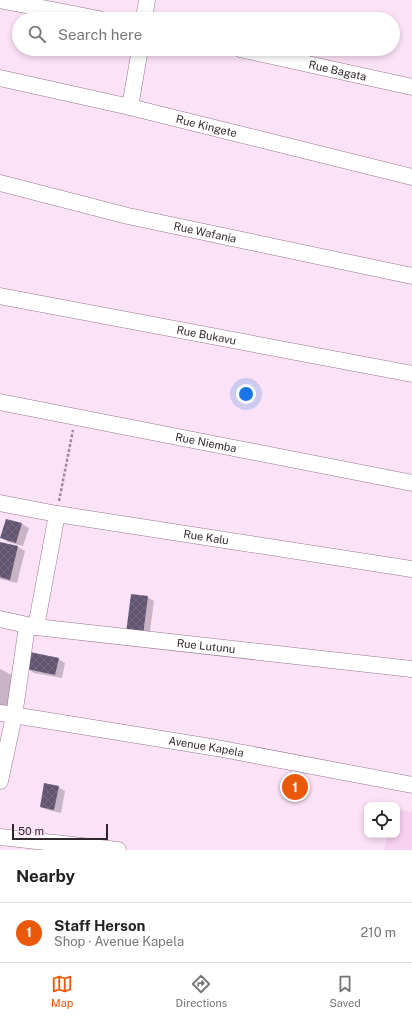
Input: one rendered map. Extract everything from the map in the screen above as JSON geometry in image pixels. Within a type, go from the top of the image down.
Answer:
[{"type":"street","points":[[0,0],[63,12]]},
{"type":"street","points":[[145,12],[147,0]]},
{"type":"street","points":[[130,107],[139,56]]},
{"type":"street","name":"Rue Bagata","points":[[272,56],[412,87]]},
{"type":"street","name":"Rue Kingete","points":[[0,78],[130,107],[412,177]]},
{"type":"street","name":"Rue Wafania","points":[[0,183],[128,216],[412,276]]},
{"type":"street","name":"Rue Bukavu","points":[[0,296],[412,374]]},
{"type":"street","name":"Rue Niemba","points":[[0,402],[412,483]]},
{"type":"street","name":"Rue Kalu","points":[[0,503],[57,514],[412,569]]},
{"type":"street","points":[[0,781],[7,714],[32,626],[57,514]]},
{"type":"street","name":"Rue Lutunu","points":[[0,619],[32,626],[412,668]]},
{"type":"street","name":"Avenue Kapela","points":[[7,714],[217,748],[412,785]]},
{"type":"street","points":[[0,836],[118,850]]},
{"type":"path","points":[[57,514],[75,417]]},
{"type":"shaded area","points":[[400,810],[412,812],[412,850],[384,850],[386,838],[400,838]]},
{"type":"building","points":[[6,519],[22,523],[16,543],[0,538]]},
{"type":"building","points":[[0,542],[18,546],[10,580],[0,577]]},
{"type":"building","points":[[131,594],[148,596],[143,635],[126,633]]},
{"type":"building","points":[[30,652],[59,658],[55,675],[27,669]]},
{"type":"building","points":[[44,783],[59,786],[54,810],[40,807]]},
{"type":"place","name":"Staff Herson","points":[[295,787]]}]
